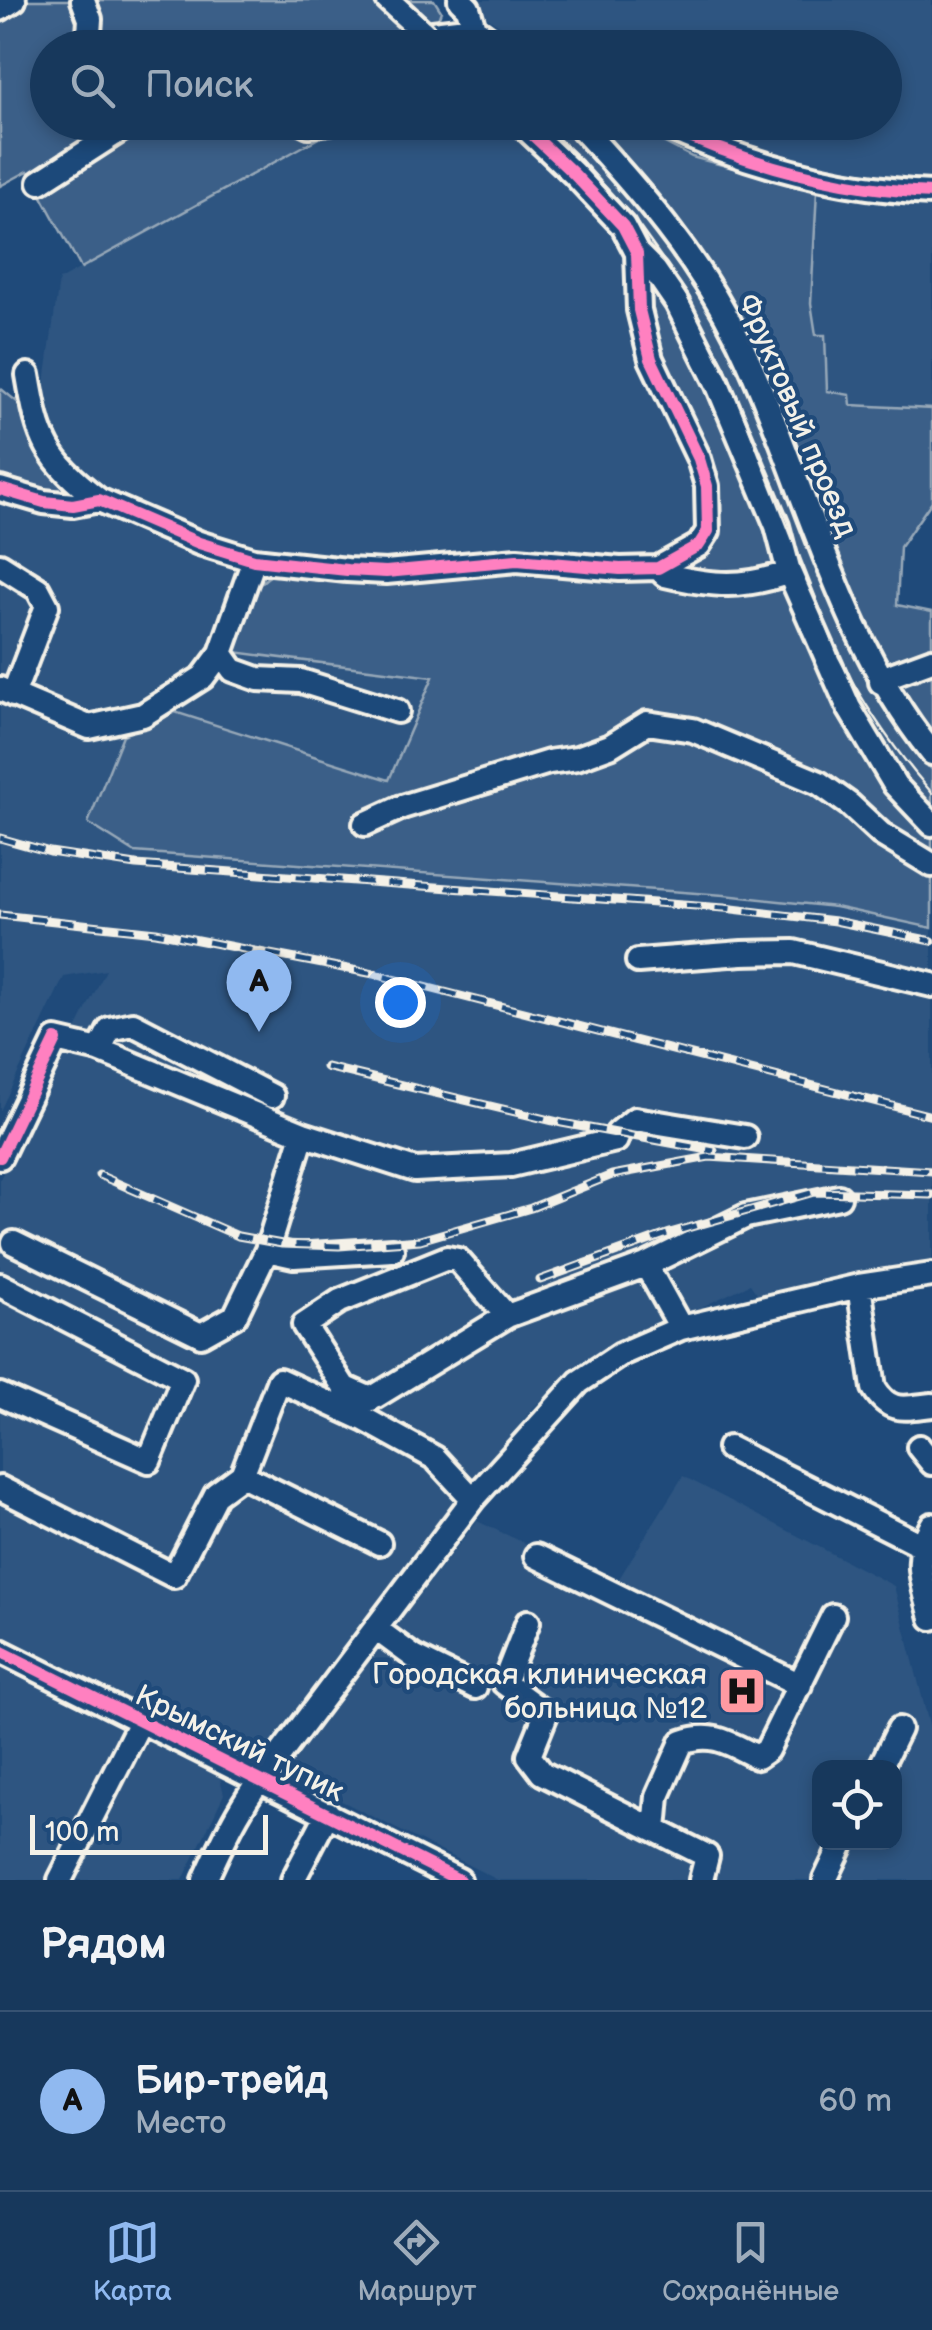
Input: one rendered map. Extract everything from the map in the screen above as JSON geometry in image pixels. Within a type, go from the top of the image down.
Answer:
[{"type":"street","points":[[0,9],[14,0]]},
{"type":"street","points":[[83,0],[90,18],[89,30]]},
{"type":"street","points":[[388,0],[420,30]]},
{"type":"street","points":[[460,0],[468,8],[477,30]]},
{"type":"street","points":[[468,30],[474,28]]},
{"type":"street","points":[[40,182],[105,140]]},
{"type":"street","points":[[538,140],[622,226],[637,253],[656,271],[678,303],[777,526],[789,572],[849,708],[896,784],[932,824]]},
{"type":"street","name":"Фруктовый проезд","points":[[592,140],[672,230],[708,285],[738,340],[781,436],[832,573],[881,682],[932,753]]},
{"type":"street","points":[[699,140],[764,167],[932,194]]},
{"type":"street","points":[[28,375],[33,406],[55,462],[69,478],[99,500],[199,543],[254,560],[386,572],[517,560],[620,569],[658,568],[699,545],[708,531],[710,513],[699,459],[651,358],[640,310],[637,253]]},
{"type":"street","points":[[0,489],[44,502],[74,504],[99,500]]},
{"type":"street","points":[[0,565],[38,590],[47,606],[6,692],[88,727],[142,715],[203,677],[222,653],[254,560]]},
{"type":"street","points":[[658,568],[665,575],[678,578],[735,585],[760,583],[789,572]]},
{"type":"street","points":[[222,653],[233,670],[258,679],[301,680],[397,711]]},
{"type":"street","points":[[881,682],[932,660]]},
{"type":"street","points":[[364,824],[402,806],[548,762],[577,758],[610,746],[648,722],[694,730],[819,784],[850,805],[880,834],[932,865]]},
{"type":"street","points":[[638,962],[794,952],[932,985]]},
{"type":"street","points":[[99,1050],[110,1029],[133,1024],[272,1096]]},
{"type":"street","points":[[0,1157],[56,1040],[99,1050],[303,1134],[415,1170],[529,1161],[616,1140],[635,1118],[745,1136]]},
{"type":"street","points":[[14,1243],[201,1335],[236,1316],[267,1250],[303,1134]]},
{"type":"street","points":[[507,1316],[458,1260],[448,1258],[340,1301],[304,1324],[344,1387],[371,1399],[507,1316],[646,1265],[746,1216],[839,1197]]},
{"type":"street","points":[[267,1250],[294,1256],[392,1250]]},
{"type":"street","points":[[646,1265],[681,1328]]},
{"type":"street","points":[[205,1880],[240,1804],[258,1779],[473,1499],[580,1382],[621,1354],[681,1328],[859,1286],[932,1275]]},
{"type":"street","points":[[0,1284],[182,1380],[149,1460],[0,1394]]},
{"type":"street","points":[[859,1286],[874,1388],[883,1402],[900,1409],[932,1405]]},
{"type":"street","points":[[0,1488],[174,1576],[216,1494],[242,1476],[278,1380],[366,1420],[434,1458],[473,1499]]},
{"type":"street","points":[[730,1448],[926,1535],[920,1572],[932,1618]]},
{"type":"street","points":[[242,1476],[379,1543]]},
{"type":"street","points":[[536,1556],[800,1685]]},
{"type":"street","points":[[655,1830],[658,1796],[682,1742],[700,1736],[724,1740],[757,1757],[768,1750],[833,1616]]},
{"type":"street","points":[[528,1622],[504,1683],[546,1714],[529,1756],[542,1773],[706,1856],[701,1880]]},
{"type":"street","points":[[376,1629],[414,1658],[475,1687]]},
{"type":"street","name":"Крымский тупик","points":[[0,1650],[459,1880]]},
{"type":"street","points":[[60,1880],[140,1722]]},
{"type":"street","points":[[884,1760],[898,1729]]},
{"type":"street","points":[[292,1880],[328,1813]]},
{"type":"street","points":[[825,1880],[839,1850]]},
{"type":"shaded area","points":[[26,0],[371,0],[403,30],[30,30],[30,140],[315,140],[81,268],[28,171],[0,186],[0,14]]},
{"type":"shaded area","points":[[399,0],[434,0],[441,11],[438,20],[425,24]]},
{"type":"shaded area","points":[[469,0],[932,0],[932,185],[798,167],[723,140],[902,140],[902,30],[506,30]]},
{"type":"shaded area","points":[[315,140],[525,140],[567,178],[615,234],[625,256],[626,295],[646,365],[701,496],[703,531],[652,561],[342,564],[250,548],[201,533],[97,489],[60,460],[42,405],[59,280]]},
{"type":"shaded area","points":[[549,140],[580,140],[594,153],[695,279],[738,361],[854,649],[874,690],[932,770],[932,814],[902,779],[855,703],[660,263],[626,219]]},
{"type":"shaded area","points":[[602,140],[659,140],[692,157],[817,190],[811,303],[816,335],[825,335],[827,391],[850,395],[851,405],[932,409],[932,501],[900,547],[897,605],[932,612],[932,735],[895,683],[867,627],[749,338]]},
{"type":"shaded area","points":[[817,190],[932,204],[932,409],[851,405],[826,391],[825,335],[816,335],[811,303]]},
{"type":"shaded area","points":[[649,276],[672,307],[799,604],[932,832],[932,928],[835,907],[724,895],[134,852],[88,823],[123,735],[175,712],[389,780],[433,677],[234,652],[253,593],[281,570],[519,568],[619,578],[718,532],[715,481],[660,355],[646,308]]},
{"type":"shaded area","points":[[0,388],[26,409],[78,496],[0,485]]},
{"type":"shaded area","points":[[0,495],[100,509],[227,560],[234,570],[236,582],[213,653],[199,673],[142,708],[123,735],[89,823],[241,862],[724,895],[835,907],[932,928],[932,1262],[784,1299],[759,1297],[750,1284],[603,1354],[568,1377],[535,1406],[488,1462],[264,1750],[243,1756],[228,1755],[0,1640],[0,1179],[106,970],[64,977],[0,1111]]},
{"type":"shaded area","points":[[234,652],[433,676],[389,781],[175,712],[212,686]]},
{"type":"shaded area","points":[[683,1476],[894,1586],[932,1736],[932,1880],[498,1880],[300,1780],[293,1770],[293,1759],[477,1521],[615,1585]]},
{"type":"shaded area","points":[[0,1662],[218,1770],[224,1794],[183,1880],[0,1880]]},
{"type":"tram line","points":[[407,0],[438,30]]},
{"type":"tram line","points":[[560,140],[631,215],[681,285],[725,367],[839,657],[881,728],[932,793]]},
{"type":"railway","points":[[0,838],[50,852],[136,865],[724,908],[835,921],[932,941]]},
{"type":"railway","points":[[0,915],[156,932],[374,974],[932,1116]]},
{"type":"railway","points":[[326,1067],[562,1123],[714,1151]]},
{"type":"railway","points":[[99,1175],[238,1236],[282,1244],[339,1246],[420,1240],[531,1208],[612,1175],[709,1157],[932,1171]]},
{"type":"railway","points":[[540,1280],[670,1233],[814,1192],[932,1195]]},
{"type":"cycle path","points":[[0,489],[44,502],[73,505],[99,500],[199,543],[254,560],[347,570],[386,572],[517,560],[620,569],[658,568],[699,545],[708,531],[707,486],[699,459],[651,359],[639,310],[637,253],[623,226],[538,140]]},
{"type":"cycle path","points":[[697,140],[825,180],[932,193]]},
{"type":"cycle path","points":[[0,1157],[56,1040]]},
{"type":"cycle path","points":[[0,1651],[459,1880]]},
{"type":"place","name":"Бир-трейд","points":[[259,1032]]},
{"type":"place","name":"Городская клиническая больница №12","points":[[742,1691]]}]
